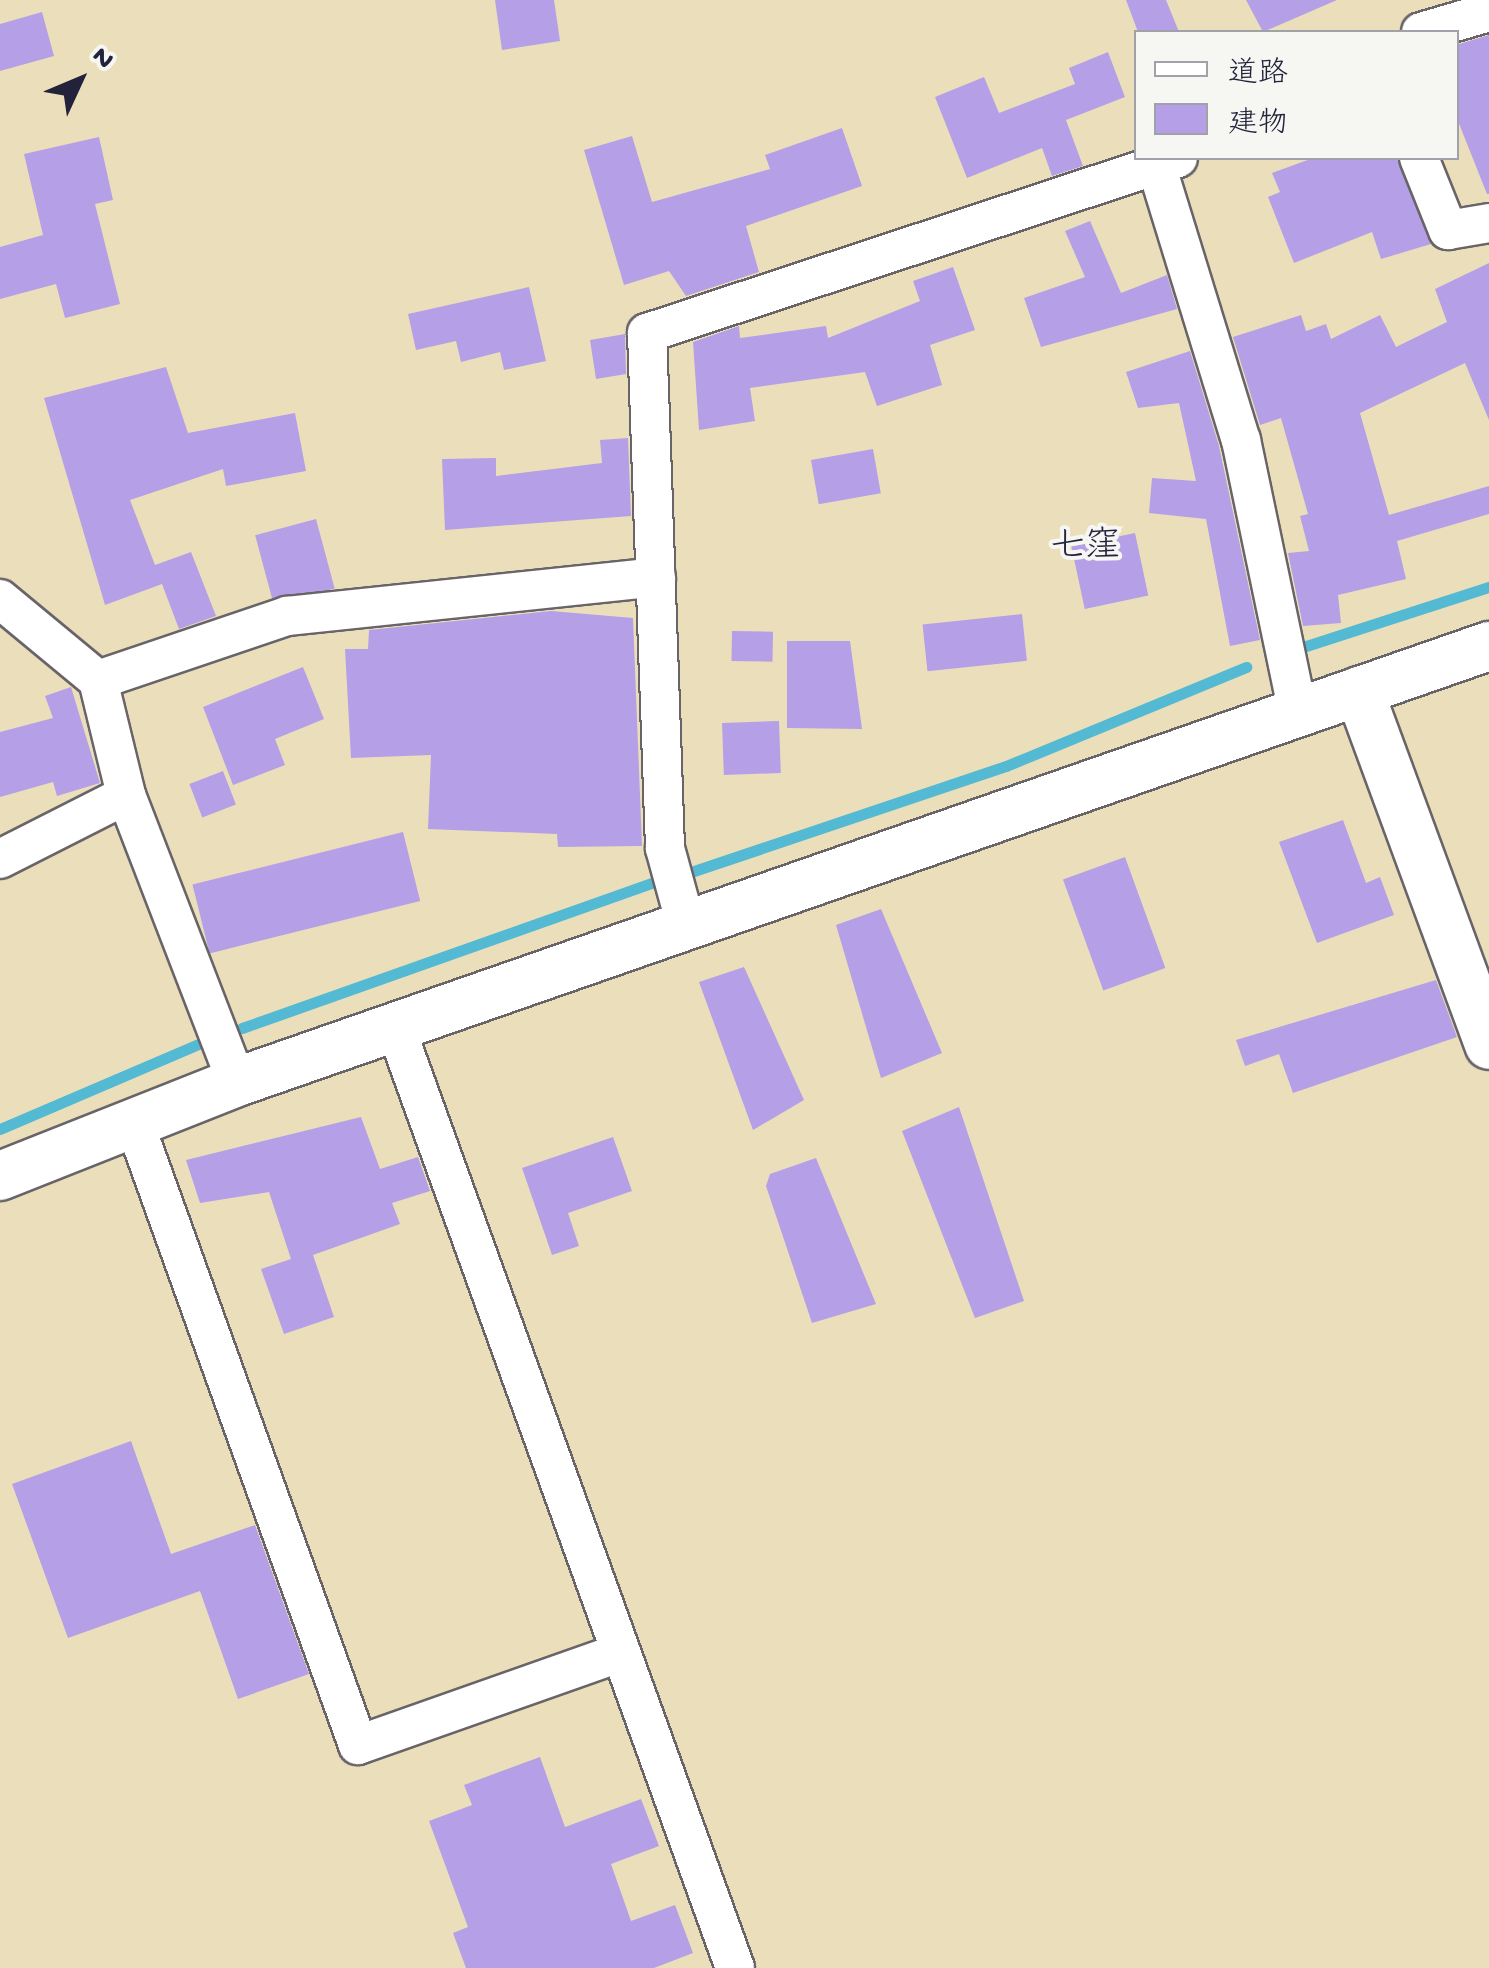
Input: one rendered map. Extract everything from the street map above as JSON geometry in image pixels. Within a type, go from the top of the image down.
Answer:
[{"type":"street","points":[[1425,30],[1470,10]]},
{"type":"street","points":[[1420,160],[1448,230],[1489,223]]},
{"type":"street","points":[[686,926],[665,848],[647,333],[1168,164],[1242,440],[1297,708]]},
{"type":"street","points":[[98,680],[287,616],[656,577]]},
{"type":"street","points":[[0,599],[98,680],[126,794],[236,1082]]},
{"type":"street","points":[[0,1176],[236,1082],[1297,708],[1489,646]]},
{"type":"street","points":[[1359,691],[1489,1045]]},
{"type":"street","points":[[0,858],[126,794]]},
{"type":"street","points":[[394,1026],[616,1654],[735,1968]]},
{"type":"street","points":[[134,1122],[358,1745],[616,1654]]},
{"type":"building","points":[[495,0],[554,0],[560,41],[502,50]]},
{"type":"building","points":[[1126,0],[1166,0],[1178,30],[1137,30]]},
{"type":"building","points":[[1246,0],[1337,0],[1268,30],[1262,30]]},
{"type":"building","points":[[42,12],[54,56],[0,71],[0,24]]},
{"type":"building","points":[[1489,35],[1489,194],[1459,124],[1459,44]]},
{"type":"building","points":[[1108,52],[1125,97],[1066,120],[1083,166],[1052,176],[1042,148],[967,178],[935,97],[984,77],[999,113],[1075,84],[1069,68]]},
{"type":"building","points":[[842,128],[862,186],[746,226],[759,272],[686,296],[669,271],[624,285],[584,150],[632,136],[652,202],[770,169],[765,155]]},
{"type":"building","points":[[99,137],[113,200],[95,204],[120,304],[65,318],[56,284],[0,299],[0,247],[43,235],[24,154]]},
{"type":"building","points":[[1308,160],[1398,160],[1431,244],[1381,259],[1372,232],[1294,263],[1268,197],[1280,192],[1272,173]]},
{"type":"building","points":[[1090,221],[1121,293],[1167,275],[1177,309],[1041,347],[1024,298],[1085,277],[1065,231]]},
{"type":"building","points":[[1489,263],[1489,420],[1465,363],[1360,413],[1389,515],[1489,486],[1489,514],[1397,541],[1406,579],[1338,595],[1341,623],[1303,626],[1288,553],[1309,551],[1300,516],[1308,514],[1281,418],[1260,425],[1233,337],[1301,315],[1306,331],[1326,324],[1331,339],[1380,315],[1396,347],[1447,322],[1435,289]]},
{"type":"building","points":[[953,267],[975,330],[930,345],[942,385],[877,406],[865,372],[750,388],[755,421],[699,430],[693,342],[739,326],[740,338],[826,326],[828,338],[920,301],[913,281]]},
{"type":"building","points":[[529,287],[546,361],[504,370],[500,352],[461,362],[456,341],[416,350],[408,314]]},
{"type":"building","points":[[625,334],[626,374],[596,379],[590,340]]},
{"type":"building","points":[[1190,351],[1219,446],[1260,640],[1230,646],[1206,519],[1149,513],[1152,478],[1196,481],[1179,403],[1138,408],[1126,372]]},
{"type":"building","points":[[166,367],[188,433],[295,413],[306,471],[226,486],[223,469],[130,500],[155,565],[191,552],[216,616],[179,629],[162,584],[105,605],[44,398]]},
{"type":"building","points":[[628,438],[631,516],[445,530],[442,459],[496,458],[496,476],[602,463],[600,440]]},
{"type":"building","points":[[873,449],[881,493],[819,504],[811,460]]},
{"type":"building","points":[[316,519],[335,589],[274,605],[255,535]]},
{"type":"building","points":[[1135,533],[1148,596],[1085,609],[1071,547]]},
{"type":"building","points":[[551,611],[633,618],[642,846],[558,847],[557,834],[428,829],[431,755],[351,758],[345,649],[368,649],[369,630]]},
{"type":"building","points":[[1022,614],[1027,661],[927,671],[923,624]]},
{"type":"building","points":[[732,631],[773,632],[772,662],[731,661]]},
{"type":"building","points":[[787,641],[850,641],[862,729],[787,728]]},
{"type":"building","points":[[303,667],[324,719],[275,739],[285,765],[233,785],[203,707]]},
{"type":"building","points":[[71,687],[100,783],[57,796],[53,782],[0,797],[0,732],[53,718],[45,696]]},
{"type":"building","points":[[779,721],[781,773],[724,775],[722,723]]},
{"type":"building","points":[[223,771],[236,805],[202,818],[189,784]]},
{"type":"building","points":[[1343,820],[1366,883],[1380,877],[1394,915],[1317,943],[1279,842]]},
{"type":"building","points":[[403,832],[420,901],[210,953],[192,884]]},
{"type":"building","points":[[1125,857],[1165,968],[1103,990],[1063,880]]},
{"type":"building","points":[[881,909],[942,1053],[881,1078],[836,925]]},
{"type":"building","points":[[744,967],[804,1100],[753,1130],[699,982]]},
{"type":"building","points":[[1436,980],[1457,1037],[1293,1093],[1279,1054],[1245,1066],[1236,1040]]},
{"type":"building","points":[[959,1107],[1024,1301],[975,1318],[902,1131]]},
{"type":"building","points":[[361,1117],[380,1169],[418,1157],[430,1191],[392,1203],[400,1224],[313,1255],[334,1317],[284,1334],[261,1269],[291,1259],[269,1192],[200,1203],[186,1160]]},
{"type":"building","points":[[613,1137],[632,1191],[568,1213],[579,1246],[552,1255],[522,1168]]},
{"type":"building","points":[[816,1158],[876,1304],[812,1323],[766,1186],[770,1174]]},
{"type":"building","points":[[131,1441],[171,1554],[255,1525],[309,1674],[238,1699],[200,1591],[68,1638],[12,1484]]},
{"type":"building","points":[[540,1757],[565,1827],[641,1799],[659,1846],[611,1864],[631,1921],[675,1905],[693,1953],[654,1968],[466,1968],[453,1933],[468,1927],[429,1821],[472,1805],[464,1785]]},
{"type":"waterway","points":[[1303,647],[1489,587]]},
{"type":"waterway","points":[[685,874],[1006,766],[1246,667]]},
{"type":"waterway","points":[[242,1028],[660,880]]},
{"type":"waterway","points":[[0,1129],[203,1042]]},
{"type":"district","name":"七窪","points":[[1085,549]]}]
